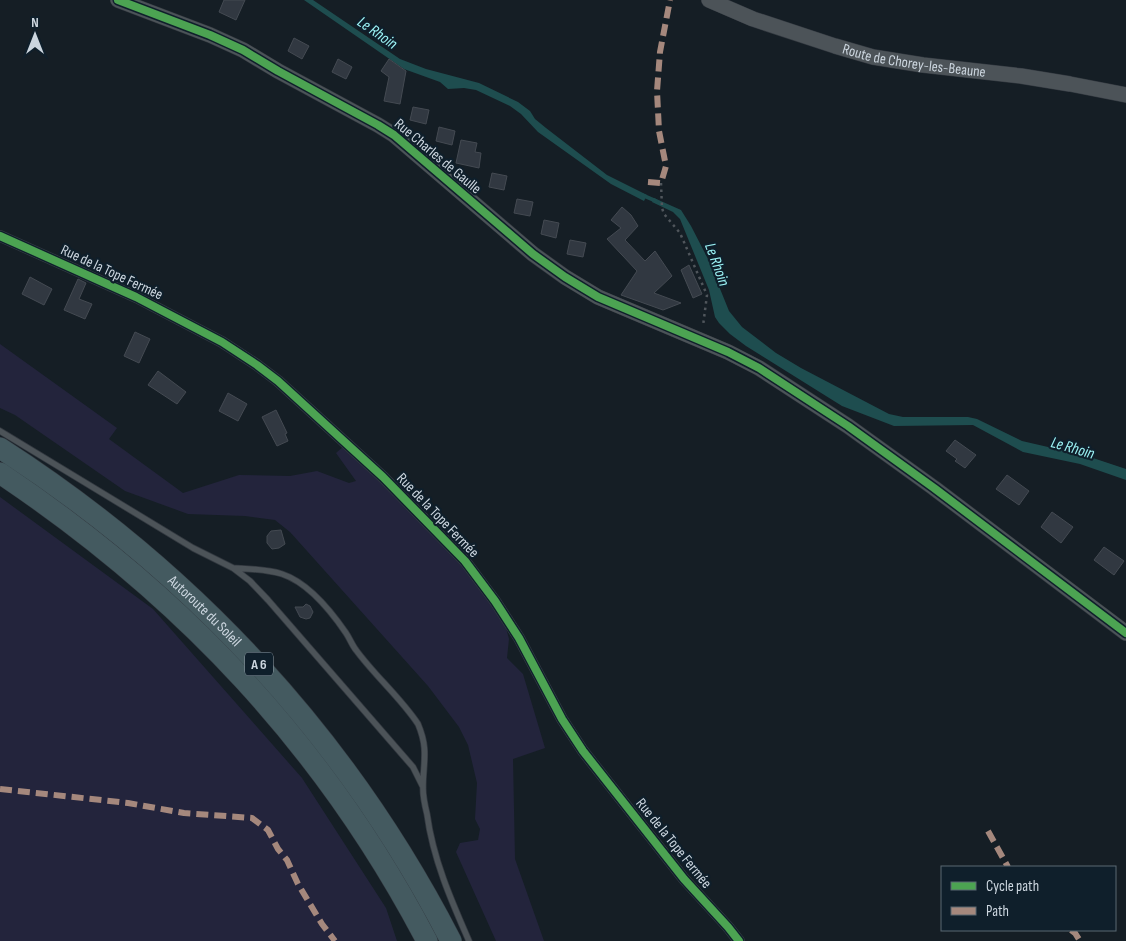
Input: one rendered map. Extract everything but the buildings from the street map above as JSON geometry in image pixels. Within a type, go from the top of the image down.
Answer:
[{"type":"highway","name":"Autoroute du Soleil","points":[[0,448],[74,497],[138,548],[202,605],[265,671],[309,722],[361,791],[411,869],[451,941]]},
{"type":"highway","name":"Autoroute du Soleil","points":[[0,473],[84,532],[144,581],[199,632],[250,686],[299,743],[344,803],[397,887],[427,941]]},
{"type":"street","name":"Rue Charles de Gaulle","points":[[118,0],[244,50],[278,71],[394,135],[533,254],[565,277],[598,297],[728,352],[759,368],[848,426],[1126,633]]},
{"type":"street","name":"Route de Chorey-les-Beaune","points":[[709,0],[752,19],[874,57],[923,65],[1021,76],[1126,95]]},
{"type":"street","name":"Rue de la Tope Fermée","points":[[0,236],[136,297],[222,342],[278,381],[376,471],[465,561],[495,601],[519,638],[582,751],[684,879],[739,941]]},
{"type":"lane","points":[[0,431],[193,548],[233,568],[250,581],[413,767],[423,788]]},
{"type":"lane","points":[[233,568],[282,574],[298,581],[318,597],[347,634],[355,649],[418,724],[425,748],[426,760],[423,788],[430,834],[435,855],[469,941]]},
{"type":"path","points":[[661,183],[664,214],[680,232],[707,295],[700,340]]},
{"type":"shaded area","points":[[304,0],[313,0],[400,59],[426,69],[479,83],[518,102],[530,111],[535,119],[607,175],[647,195],[644,201],[611,184],[538,132],[521,114],[510,106],[476,90],[464,88],[448,89],[440,82],[404,69]]},
{"type":"shaded area","points":[[654,198],[681,210],[708,259],[729,311],[742,327],[776,353],[801,368],[889,414],[903,417],[968,417],[977,419],[1022,441],[1087,456],[1126,469],[1126,480],[1080,464],[1023,452],[973,425],[894,426],[842,406],[746,346],[719,323],[715,317],[709,290],[680,219],[673,212],[652,202]]},
{"type":"shaded area","points":[[0,344],[117,428],[109,439],[183,493],[239,475],[290,476],[317,471],[349,483],[356,481],[336,453],[345,445],[459,557],[505,624],[509,639],[507,658],[523,674],[545,748],[513,759],[515,859],[544,941],[496,941],[456,852],[460,843],[478,840],[480,829],[475,819],[477,783],[468,745],[459,727],[428,686],[290,532],[275,520],[245,516],[188,514],[125,491],[15,415],[0,408]]},
{"type":"shaded area","points":[[0,497],[153,609],[302,778],[386,908],[397,941],[0,941]]},
{"type":"waterway","name":"Le Rhoin","points":[[642,195],[656,201]]},
{"type":"marked path","points":[[648,182],[661,183],[666,166],[659,131],[657,91],[660,52],[670,0]]},
{"type":"marked path","points":[[0,789],[128,803],[184,813],[252,818],[268,830],[278,849],[287,860],[298,884],[322,924],[335,941]]},
{"type":"marked path","points":[[988,831],[1007,866]]},
{"type":"marked path","points":[[1072,931],[1080,941]]},
{"type":"cycle path","points":[[118,0],[210,35],[243,50],[394,135],[533,254],[565,277],[598,297],[728,352],[759,368],[848,426],[934,488],[1126,633]]},
{"type":"cycle path","points":[[0,236],[136,297],[222,342],[278,381],[383,477],[465,561],[495,601],[519,638],[562,719],[583,751],[684,879],[739,941]]}]
